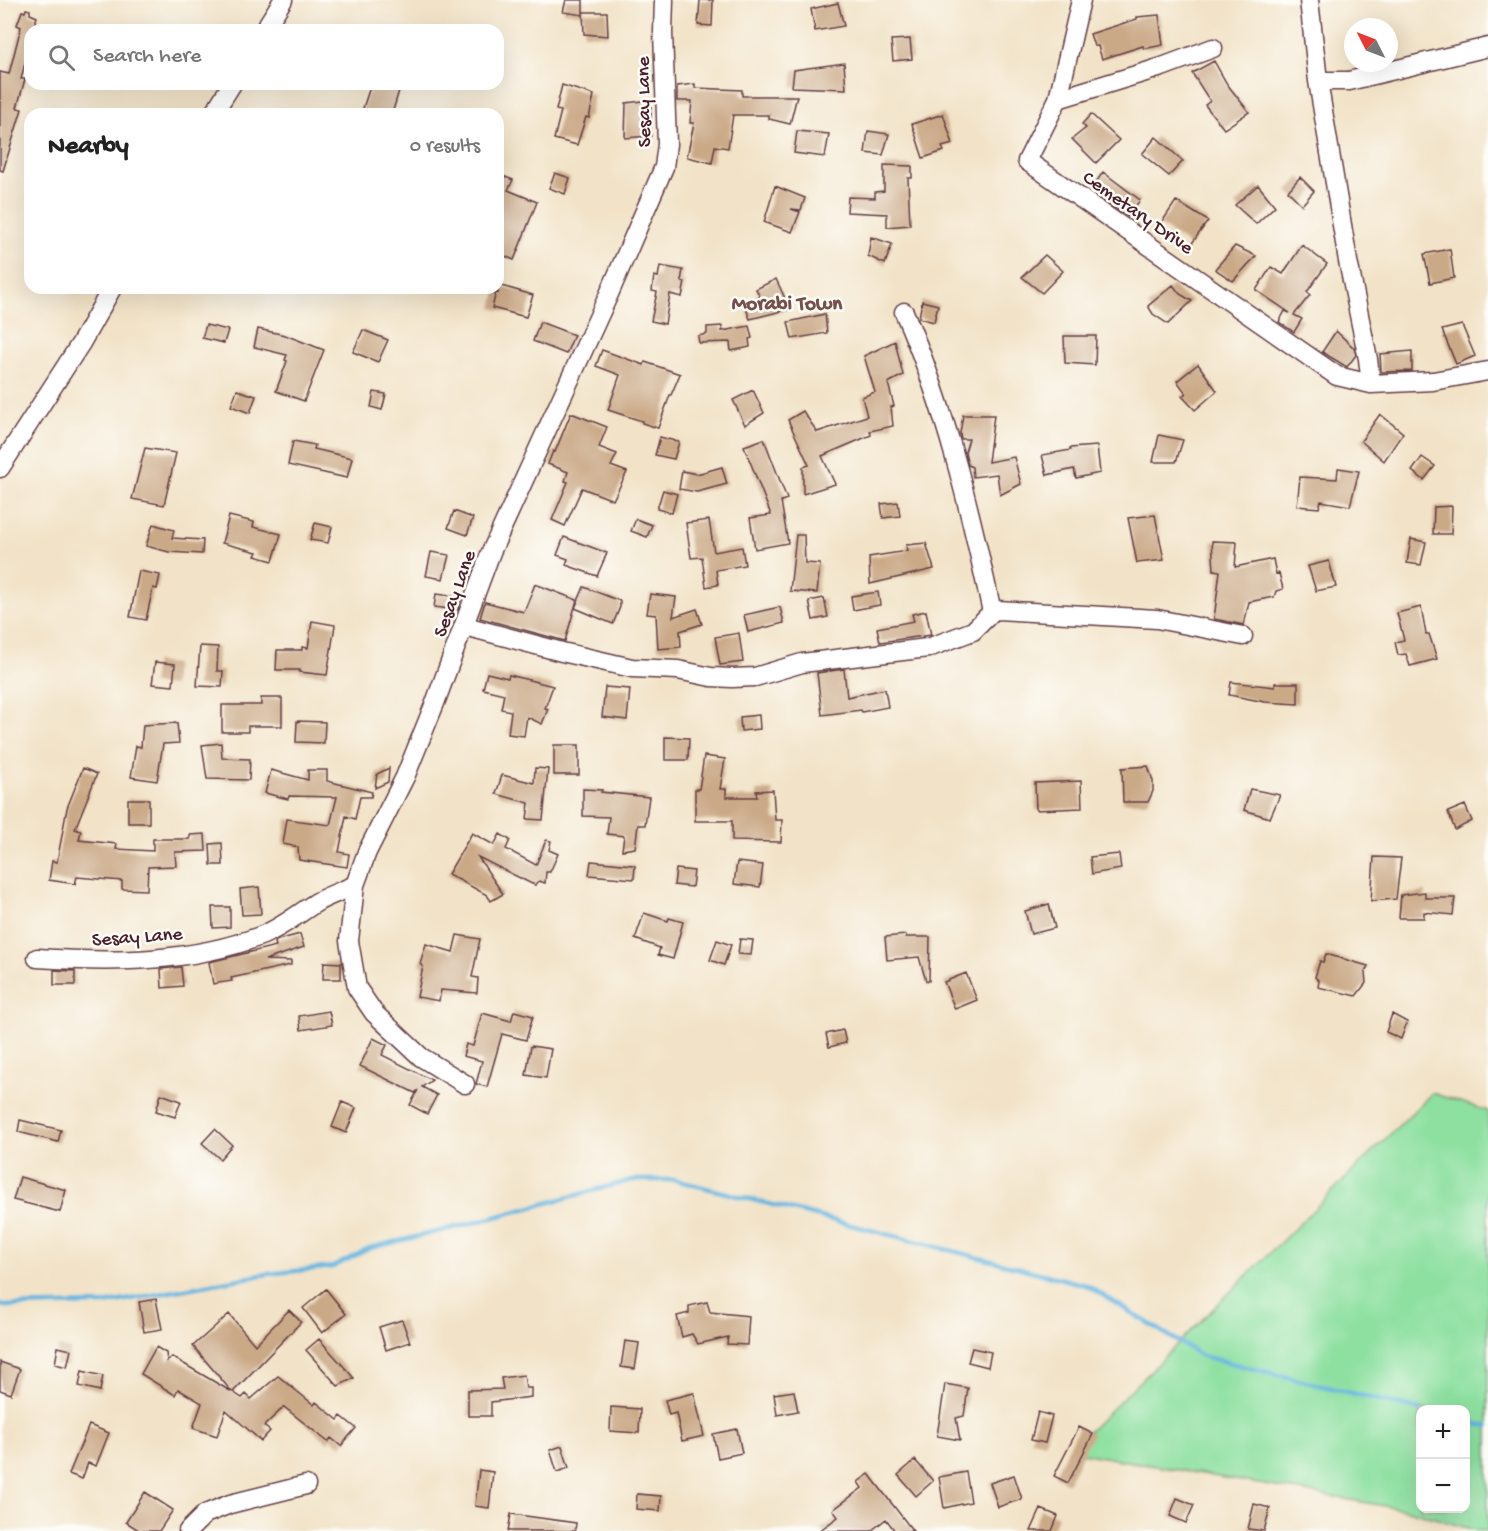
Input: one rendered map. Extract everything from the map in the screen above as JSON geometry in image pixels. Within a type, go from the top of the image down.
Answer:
[{"type":"street","points":[[268,24],[283,0]]},
{"type":"street","name":"Sesay Lane","points":[[37,958],[135,961],[206,952],[263,934],[289,921],[318,901],[355,885],[367,852],[405,777],[492,552],[664,167],[668,144],[663,32],[664,0]]},
{"type":"street","name":"Cemetary Drive","points":[[1081,0],[1058,99],[1027,161],[1337,376],[1371,384]]},
{"type":"street","points":[[1309,0],[1318,81],[1371,384],[1433,381],[1488,371]]},
{"type":"street","points":[[1318,81],[1349,81],[1488,47]]},
{"type":"street","points":[[1058,99],[1162,67],[1213,48]]},
{"type":"street","points":[[217,108],[228,90]]},
{"type":"street","points":[[0,468],[81,343],[109,294]]},
{"type":"street","points":[[904,312],[925,360],[967,500],[992,612]]},
{"type":"street","points":[[465,626],[632,668],[678,670],[711,677],[732,678],[755,676],[802,663],[928,648],[973,631],[992,612],[1004,610],[1157,619],[1244,636]]},
{"type":"street","points":[[355,885],[349,941],[357,988],[374,1013],[421,1057],[465,1084]]},
{"type":"street","points":[[188,1531],[205,1514],[230,1504],[306,1485]]},
{"type":"green space","points":[[1432,1093],[1488,1111],[1488,1531],[1477,1531],[1418,1513],[1470,1513],[1470,1405],[1416,1405],[1416,1512],[1069,1451]]},
{"type":"building","points":[[566,0],[583,0],[583,15],[563,12]]},
{"type":"building","points":[[700,0],[713,0],[712,26],[698,25]]},
{"type":"building","points":[[838,3],[844,26],[815,31],[811,9]]},
{"type":"building","points":[[26,9],[30,10],[30,14],[37,17],[34,24],[24,24],[24,67],[21,79],[24,79],[24,83],[17,108],[22,109],[3,171],[0,170],[0,72],[9,74],[21,27],[17,25],[22,11],[25,12]]},
{"type":"building","points":[[583,12],[607,12],[608,36],[584,34]]},
{"type":"building","points":[[1159,15],[1163,45],[1144,49],[1143,46],[1102,59],[1098,46],[1094,46],[1090,34],[1137,19],[1137,17]]},
{"type":"building","points":[[910,39],[912,59],[893,61],[891,40]]},
{"type":"building","points":[[1214,61],[1227,84],[1249,112],[1224,129],[1205,105],[1210,101],[1192,73]]},
{"type":"building","points":[[844,63],[846,89],[792,87],[794,70]]},
{"type":"building","points":[[695,84],[695,88],[742,90],[742,96],[797,96],[790,124],[769,119],[769,115],[733,115],[728,148],[715,146],[712,163],[687,157],[694,123],[690,123],[692,101],[677,101],[677,86]]},
{"type":"building","points":[[562,85],[594,95],[589,118],[586,117],[577,145],[554,139],[561,111],[556,110]]},
{"type":"building","points":[[369,90],[399,90],[394,108],[363,108]]},
{"type":"building","points":[[651,100],[651,136],[625,138],[626,103]]},
{"type":"building","points":[[943,114],[953,144],[942,147],[944,151],[923,158],[912,124]]},
{"type":"building","points":[[1091,114],[1119,140],[1096,163],[1072,139],[1086,128],[1082,124]]},
{"type":"building","points":[[797,131],[829,134],[825,157],[794,153]]},
{"type":"building","points":[[868,131],[889,134],[883,155],[865,153]]},
{"type":"building","points":[[1156,137],[1183,161],[1169,176],[1142,154]]},
{"type":"building","points":[[884,165],[912,166],[912,178],[908,178],[910,225],[887,227],[887,214],[847,212],[848,197],[875,198],[875,192],[884,191]]},
{"type":"building","points":[[1103,172],[1140,200],[1128,217],[1090,191]]},
{"type":"building","points":[[555,173],[570,178],[565,194],[549,188]]},
{"type":"building","points":[[504,176],[513,180],[508,190],[537,202],[514,260],[504,256]]},
{"type":"building","points":[[1300,177],[1314,191],[1302,205],[1288,191]]},
{"type":"building","points":[[1258,185],[1275,206],[1256,224],[1235,205]]},
{"type":"building","points":[[775,186],[805,198],[801,210],[791,209],[800,212],[792,232],[764,222]]},
{"type":"building","points":[[1176,201],[1208,221],[1190,246],[1160,225]]},
{"type":"building","points":[[871,237],[892,244],[885,264],[868,256]]},
{"type":"building","points":[[1302,245],[1327,264],[1307,292],[1310,295],[1294,315],[1302,319],[1294,332],[1279,322],[1285,311],[1290,313],[1256,290],[1271,267],[1283,274]]},
{"type":"building","points":[[1235,246],[1256,256],[1233,281],[1215,269]]},
{"type":"building","points":[[1450,249],[1454,278],[1430,283],[1424,254]]},
{"type":"building","points":[[1045,255],[1063,271],[1042,293],[1022,277]]},
{"type":"building","points":[[660,266],[683,270],[681,281],[685,282],[682,297],[670,294],[665,324],[651,321],[657,292],[652,291],[654,276],[658,277]]},
{"type":"building","points":[[776,279],[790,309],[750,319],[744,303],[760,297],[756,289]]},
{"type":"building","points":[[1173,285],[1180,294],[1192,301],[1168,324],[1153,314],[1148,306]]},
{"type":"building","points":[[504,287],[533,295],[526,317],[492,308],[496,294],[504,294]]},
{"type":"building","points":[[922,301],[938,305],[934,322],[919,318]]},
{"type":"building","points":[[825,314],[827,333],[792,339],[788,322]]},
{"type":"building","points":[[540,322],[574,335],[566,354],[533,341]]},
{"type":"building","points":[[206,325],[228,330],[224,343],[202,338]]},
{"type":"building","points":[[1462,325],[1475,356],[1456,364],[1442,330]]},
{"type":"building","points":[[722,326],[722,331],[749,326],[752,338],[749,339],[750,347],[731,351],[730,342],[699,343],[698,336],[707,334],[707,327]]},
{"type":"building","points":[[258,329],[285,335],[324,350],[304,401],[276,391],[287,355],[254,347]]},
{"type":"building","points":[[363,330],[388,340],[378,362],[353,352]]},
{"type":"building","points":[[1336,331],[1354,348],[1356,355],[1347,367],[1322,352]]},
{"type":"building","points":[[1064,336],[1096,336],[1095,365],[1065,363]]},
{"type":"building","points":[[895,341],[903,375],[888,383],[894,406],[891,407],[893,426],[870,431],[871,435],[822,456],[835,484],[803,494],[803,467],[809,465],[788,420],[803,411],[817,432],[867,416],[862,397],[875,392],[864,356]]},
{"type":"building","points":[[602,350],[644,365],[645,362],[680,374],[658,428],[608,410],[620,375],[596,366]]},
{"type":"building","points":[[1412,351],[1412,371],[1381,372],[1380,354]]},
{"type":"building","points":[[1198,364],[1217,391],[1195,410],[1182,396],[1186,393],[1177,381]]},
{"type":"building","points":[[237,390],[256,396],[250,413],[231,406]]},
{"type":"building","points":[[753,390],[764,413],[745,425],[733,400]]},
{"type":"building","points":[[374,392],[386,394],[382,410],[371,407]]},
{"type":"building","points":[[571,413],[607,427],[599,447],[617,454],[611,466],[627,472],[613,500],[582,488],[565,526],[552,520],[568,482],[565,481],[568,472],[548,464]]},
{"type":"building","points":[[1380,414],[1403,433],[1384,461],[1361,441]]},
{"type":"building","points":[[963,415],[994,415],[988,462],[1014,457],[1021,484],[1000,495],[997,474],[973,477],[972,467],[968,465],[965,452],[969,439],[961,439],[960,433]]},
{"type":"building","points":[[1159,435],[1183,440],[1176,462],[1153,462]]},
{"type":"building","points":[[660,437],[679,442],[674,459],[655,455]]},
{"type":"building","points":[[764,439],[787,499],[781,501],[788,543],[755,549],[750,518],[771,515],[744,446]]},
{"type":"building","points":[[293,441],[315,445],[314,449],[352,458],[347,478],[288,465]]},
{"type":"building","points":[[1097,446],[1100,473],[1076,478],[1074,469],[1047,475],[1042,455],[1071,450],[1070,448]]},
{"type":"building","points":[[145,448],[176,453],[164,505],[132,499]]},
{"type":"building","points":[[1422,457],[1435,466],[1424,480],[1412,471]]},
{"type":"building","points":[[722,467],[727,484],[697,492],[679,489],[682,471],[697,474]]},
{"type":"building","points":[[1338,468],[1359,471],[1350,506],[1321,501],[1319,508],[1297,506],[1300,477],[1337,479]]},
{"type":"building","points":[[663,490],[677,494],[672,513],[657,509]]},
{"type":"building","points":[[898,502],[900,516],[883,518],[881,504]]},
{"type":"building","points":[[1452,506],[1451,534],[1433,534],[1434,507]]},
{"type":"building","points":[[454,511],[473,518],[467,535],[448,528]]},
{"type":"building","points":[[1155,515],[1164,560],[1137,563],[1128,518]]},
{"type":"building","points":[[229,516],[254,522],[253,527],[281,534],[273,561],[255,556],[257,552],[222,543]]},
{"type":"building","points":[[636,519],[652,525],[647,537],[631,531]]},
{"type":"building","points":[[709,520],[714,552],[742,547],[745,565],[716,570],[718,585],[706,587],[702,557],[691,558],[686,523]]},
{"type":"building","points":[[315,523],[332,527],[328,543],[310,540]]},
{"type":"building","points":[[153,524],[174,530],[172,538],[203,540],[202,554],[169,552],[146,546]]},
{"type":"building","points":[[796,535],[804,535],[805,563],[820,564],[817,593],[790,591]]},
{"type":"building","points":[[564,537],[607,553],[597,576],[566,565],[568,559],[557,555]]},
{"type":"building","points":[[1411,539],[1426,542],[1421,565],[1407,563]]},
{"type":"building","points":[[1212,541],[1237,542],[1235,567],[1273,559],[1276,574],[1279,573],[1283,589],[1276,591],[1274,597],[1249,602],[1244,625],[1214,619],[1220,571],[1214,570]]},
{"type":"building","points":[[926,543],[934,569],[870,584],[869,557],[907,551],[906,545]]},
{"type":"building","points":[[431,552],[449,555],[443,579],[426,576]]},
{"type":"building","points":[[1329,561],[1336,587],[1316,591],[1308,566]]},
{"type":"building","points":[[139,571],[160,575],[157,589],[153,588],[146,620],[130,617]]},
{"type":"building","points":[[535,584],[577,600],[565,641],[480,618],[485,602],[524,612]]},
{"type":"building","points":[[584,587],[620,601],[613,624],[575,608]]},
{"type":"building","points":[[878,592],[880,605],[853,610],[851,596]]},
{"type":"building","points":[[436,594],[461,597],[458,610],[434,607]]},
{"type":"building","points":[[650,594],[676,597],[673,617],[697,609],[702,624],[680,631],[681,647],[658,649],[656,615],[647,614]]},
{"type":"building","points":[[824,598],[828,617],[813,620],[809,601]]},
{"type":"building","points":[[780,607],[784,623],[748,632],[744,615]]},
{"type":"building","points":[[1421,607],[1426,634],[1429,634],[1437,659],[1410,666],[1406,654],[1398,655],[1395,642],[1404,640],[1397,613]]},
{"type":"building","points":[[926,611],[931,635],[880,642],[877,628],[914,621],[912,614]]},
{"type":"building","points":[[312,621],[335,625],[327,675],[299,672],[300,670],[276,670],[277,650],[308,648]]},
{"type":"building","points":[[739,633],[743,662],[720,665],[715,637]]},
{"type":"building","points":[[200,646],[218,647],[217,671],[223,671],[222,687],[197,686]]},
{"type":"building","points":[[155,662],[175,664],[173,686],[152,684]]},
{"type":"building","points":[[844,669],[847,697],[885,689],[888,707],[862,712],[861,710],[822,715],[817,673]]},
{"type":"building","points":[[487,673],[508,678],[509,675],[553,686],[542,724],[527,717],[524,736],[508,734],[511,711],[501,709],[504,694],[483,689]]},
{"type":"building","points":[[1231,682],[1275,687],[1275,683],[1298,683],[1298,704],[1265,702],[1229,695]]},
{"type":"building","points":[[605,687],[630,689],[627,720],[602,717]]},
{"type":"building","points":[[261,698],[282,698],[282,726],[248,726],[248,732],[222,732],[222,705],[261,705]]},
{"type":"building","points":[[759,715],[760,729],[741,731],[740,717]]},
{"type":"building","points":[[297,721],[325,722],[324,743],[296,742]]},
{"type":"building","points":[[177,723],[179,743],[163,744],[157,781],[131,777],[136,746],[141,747],[143,725]]},
{"type":"building","points":[[665,737],[689,738],[688,760],[665,760]]},
{"type":"building","points":[[221,743],[222,758],[250,759],[249,780],[207,779],[202,745]]},
{"type":"building","points":[[554,745],[579,745],[579,775],[554,775]]},
{"type":"building","points":[[704,756],[725,759],[720,789],[726,789],[726,797],[757,797],[756,791],[773,790],[775,820],[782,820],[781,842],[732,841],[732,821],[695,821],[695,789],[699,789]]},
{"type":"building","points":[[1148,766],[1153,781],[1153,791],[1148,802],[1123,802],[1122,768]]},
{"type":"building","points":[[83,768],[97,774],[75,829],[81,831],[79,840],[117,844],[116,849],[153,851],[153,839],[190,839],[190,835],[205,834],[206,851],[175,852],[176,866],[148,867],[147,890],[122,889],[122,881],[77,877],[75,884],[49,880],[52,861],[57,862],[67,808]]},
{"type":"building","points":[[389,768],[388,782],[375,788],[377,774]]},
{"type":"building","points":[[535,768],[548,769],[543,820],[527,819],[529,803],[496,794],[502,775],[534,783]]},
{"type":"building","points":[[271,770],[308,780],[308,770],[327,770],[327,781],[372,792],[371,797],[360,797],[355,819],[346,816],[339,852],[349,854],[347,867],[299,860],[298,847],[283,844],[287,819],[330,825],[337,797],[289,796],[288,799],[265,793]]},
{"type":"building","points":[[1081,781],[1082,808],[1036,810],[1035,783]]},
{"type":"building","points":[[583,789],[649,797],[645,825],[638,825],[635,848],[622,850],[624,836],[607,834],[609,817],[583,816]]},
{"type":"building","points":[[1250,789],[1280,795],[1270,818],[1244,810]]},
{"type":"building","points":[[128,799],[149,799],[149,823],[128,823]]},
{"type":"building","points":[[1465,805],[1472,821],[1455,830],[1448,812]]},
{"type":"building","points":[[472,833],[494,845],[500,834],[510,840],[506,849],[536,865],[546,840],[551,841],[549,850],[558,854],[550,872],[546,872],[545,883],[539,881],[535,885],[478,857],[503,894],[491,901],[487,895],[448,874]]},
{"type":"building","points":[[222,843],[223,865],[211,865],[210,844]]},
{"type":"building","points":[[1119,854],[1121,869],[1092,874],[1090,857]]},
{"type":"building","points":[[1374,857],[1401,858],[1396,899],[1371,901]]},
{"type":"building","points":[[591,861],[633,865],[635,866],[634,879],[589,875]]},
{"type":"building","points":[[737,862],[763,865],[760,887],[734,884]]},
{"type":"building","points":[[676,869],[694,871],[692,887],[674,885]]},
{"type":"building","points":[[259,887],[261,914],[242,915],[240,889]]},
{"type":"building","points":[[1425,892],[1425,898],[1455,898],[1453,915],[1424,912],[1424,918],[1399,918],[1401,895]]},
{"type":"building","points":[[1049,904],[1055,928],[1031,934],[1025,911]]},
{"type":"building","points":[[212,907],[230,907],[230,927],[213,928]]},
{"type":"building","points":[[644,913],[668,921],[669,918],[683,922],[673,959],[658,955],[660,948],[635,939]]},
{"type":"building","points":[[300,934],[304,947],[265,960],[291,961],[291,965],[213,984],[209,962],[276,946],[275,942],[278,940]]},
{"type":"building","points":[[457,935],[480,939],[472,977],[478,978],[477,993],[441,990],[439,1001],[417,997],[423,966],[420,964],[426,944],[453,952]]},
{"type":"building","points":[[906,935],[906,937],[930,937],[929,981],[926,981],[919,957],[887,960],[885,937]]},
{"type":"building","points":[[740,939],[753,940],[751,955],[738,954]]},
{"type":"building","points":[[717,940],[731,945],[724,965],[710,960]]},
{"type":"building","points":[[1326,954],[1368,966],[1365,972],[1366,983],[1356,996],[1318,987],[1319,981],[1315,977],[1320,961],[1323,962]]},
{"type":"building","points":[[324,962],[341,963],[341,979],[323,979]]},
{"type":"building","points":[[181,967],[183,986],[162,988],[161,969]]},
{"type":"building","points":[[54,970],[75,971],[75,985],[54,985]]},
{"type":"building","points":[[966,973],[977,1000],[955,1009],[944,982]]},
{"type":"building","points":[[329,1011],[332,1025],[301,1030],[299,1016]]},
{"type":"building","points":[[514,1011],[533,1016],[526,1040],[502,1034],[487,1087],[476,1084],[482,1061],[463,1056],[466,1044],[473,1046],[482,1013],[511,1021]]},
{"type":"building","points":[[1392,1014],[1407,1022],[1401,1039],[1386,1032]]},
{"type":"building","points":[[843,1030],[846,1043],[829,1047],[826,1034]]},
{"type":"building","points":[[373,1038],[387,1045],[382,1055],[432,1080],[422,1087],[437,1095],[427,1114],[410,1105],[418,1090],[415,1093],[360,1066]]},
{"type":"building","points":[[531,1046],[551,1049],[546,1078],[526,1075]]},
{"type":"building","points":[[161,1094],[181,1101],[175,1117],[156,1111]]},
{"type":"building","points":[[342,1102],[356,1108],[346,1133],[332,1127]]},
{"type":"building","points":[[20,1120],[61,1130],[58,1142],[18,1132]]},
{"type":"building","points":[[215,1129],[232,1145],[220,1159],[202,1143]]},
{"type":"building","points":[[20,1177],[66,1190],[60,1212],[13,1200]]},
{"type":"building","points":[[326,1289],[346,1314],[322,1333],[303,1308]]},
{"type":"building","points":[[156,1299],[162,1329],[144,1332],[139,1302]]},
{"type":"building","points":[[707,1302],[710,1312],[749,1316],[747,1345],[727,1344],[728,1337],[698,1344],[692,1334],[682,1337],[677,1316],[689,1313],[689,1306]]},
{"type":"building","points":[[289,1310],[301,1322],[233,1392],[242,1398],[246,1394],[251,1399],[278,1376],[314,1405],[316,1402],[338,1420],[341,1416],[356,1428],[341,1446],[331,1438],[328,1442],[284,1407],[264,1426],[270,1431],[261,1441],[226,1410],[217,1436],[193,1428],[202,1403],[178,1389],[175,1395],[141,1374],[156,1347],[166,1353],[167,1361],[172,1357],[232,1392],[193,1346],[229,1314],[255,1345]]},
{"type":"building","points":[[402,1320],[410,1342],[386,1350],[379,1327]]},
{"type":"building","points":[[319,1339],[354,1378],[338,1386],[306,1350]]},
{"type":"building","points":[[625,1341],[639,1343],[635,1369],[621,1367]]},
{"type":"building","points":[[58,1347],[71,1350],[67,1367],[55,1364]]},
{"type":"building","points":[[972,1348],[991,1352],[988,1367],[968,1362]]},
{"type":"building","points":[[0,1362],[20,1369],[11,1394],[0,1390]]},
{"type":"building","points":[[82,1371],[103,1376],[100,1391],[79,1386]]},
{"type":"building","points":[[524,1375],[526,1388],[531,1388],[531,1397],[491,1402],[491,1416],[468,1416],[468,1390],[503,1389],[501,1378]]},
{"type":"building","points":[[945,1384],[968,1388],[964,1416],[956,1418],[960,1440],[937,1436]]},
{"type":"building","points":[[794,1391],[798,1411],[777,1415],[774,1394]]},
{"type":"building","points":[[694,1393],[704,1436],[682,1441],[676,1413],[669,1415],[665,1400]]},
{"type":"building","points":[[611,1407],[640,1409],[639,1433],[610,1431]]},
{"type":"building","points":[[1038,1412],[1052,1416],[1045,1443],[1031,1440]]},
{"type":"building","points":[[89,1425],[109,1433],[96,1466],[88,1463],[82,1479],[69,1474]]},
{"type":"building","points":[[1079,1427],[1093,1434],[1068,1483],[1054,1476]]},
{"type":"building","points":[[737,1429],[742,1453],[718,1458],[713,1434]]},
{"type":"building","points":[[562,1446],[569,1468],[557,1472],[550,1450]]},
{"type":"building","points":[[915,1460],[933,1481],[916,1496],[898,1475]]},
{"type":"building","points":[[479,1470],[493,1472],[489,1508],[475,1506]]},
{"type":"building","points":[[966,1472],[971,1502],[944,1508],[939,1477]]},
{"type":"building","points":[[869,1474],[913,1531],[895,1531],[886,1519],[871,1531],[819,1531],[838,1517],[833,1510],[862,1488],[858,1482]]},
{"type":"building","points":[[1014,1475],[1022,1499],[998,1507],[990,1483]]},
{"type":"building","points":[[145,1492],[173,1510],[159,1531],[140,1531],[126,1522]]},
{"type":"building","points":[[637,1494],[661,1496],[660,1511],[636,1509]]},
{"type":"building","points":[[1177,1498],[1194,1505],[1186,1523],[1170,1516]]},
{"type":"building","points":[[1254,1504],[1270,1508],[1264,1531],[1248,1529]]},
{"type":"building","points":[[1041,1509],[1058,1516],[1052,1531],[1031,1531]]},
{"type":"building","points":[[511,1514],[576,1523],[575,1531],[508,1531]]},
{"type":"waterway","points":[[0,1305],[104,1304],[267,1274],[333,1267],[370,1248],[632,1180],[675,1180],[1086,1285],[1202,1356],[1416,1409]]},
{"type":"waterway","points":[[1470,1422],[1488,1427]]},
{"type":"district","name":"Morabi Town","points":[[787,302]]}]
